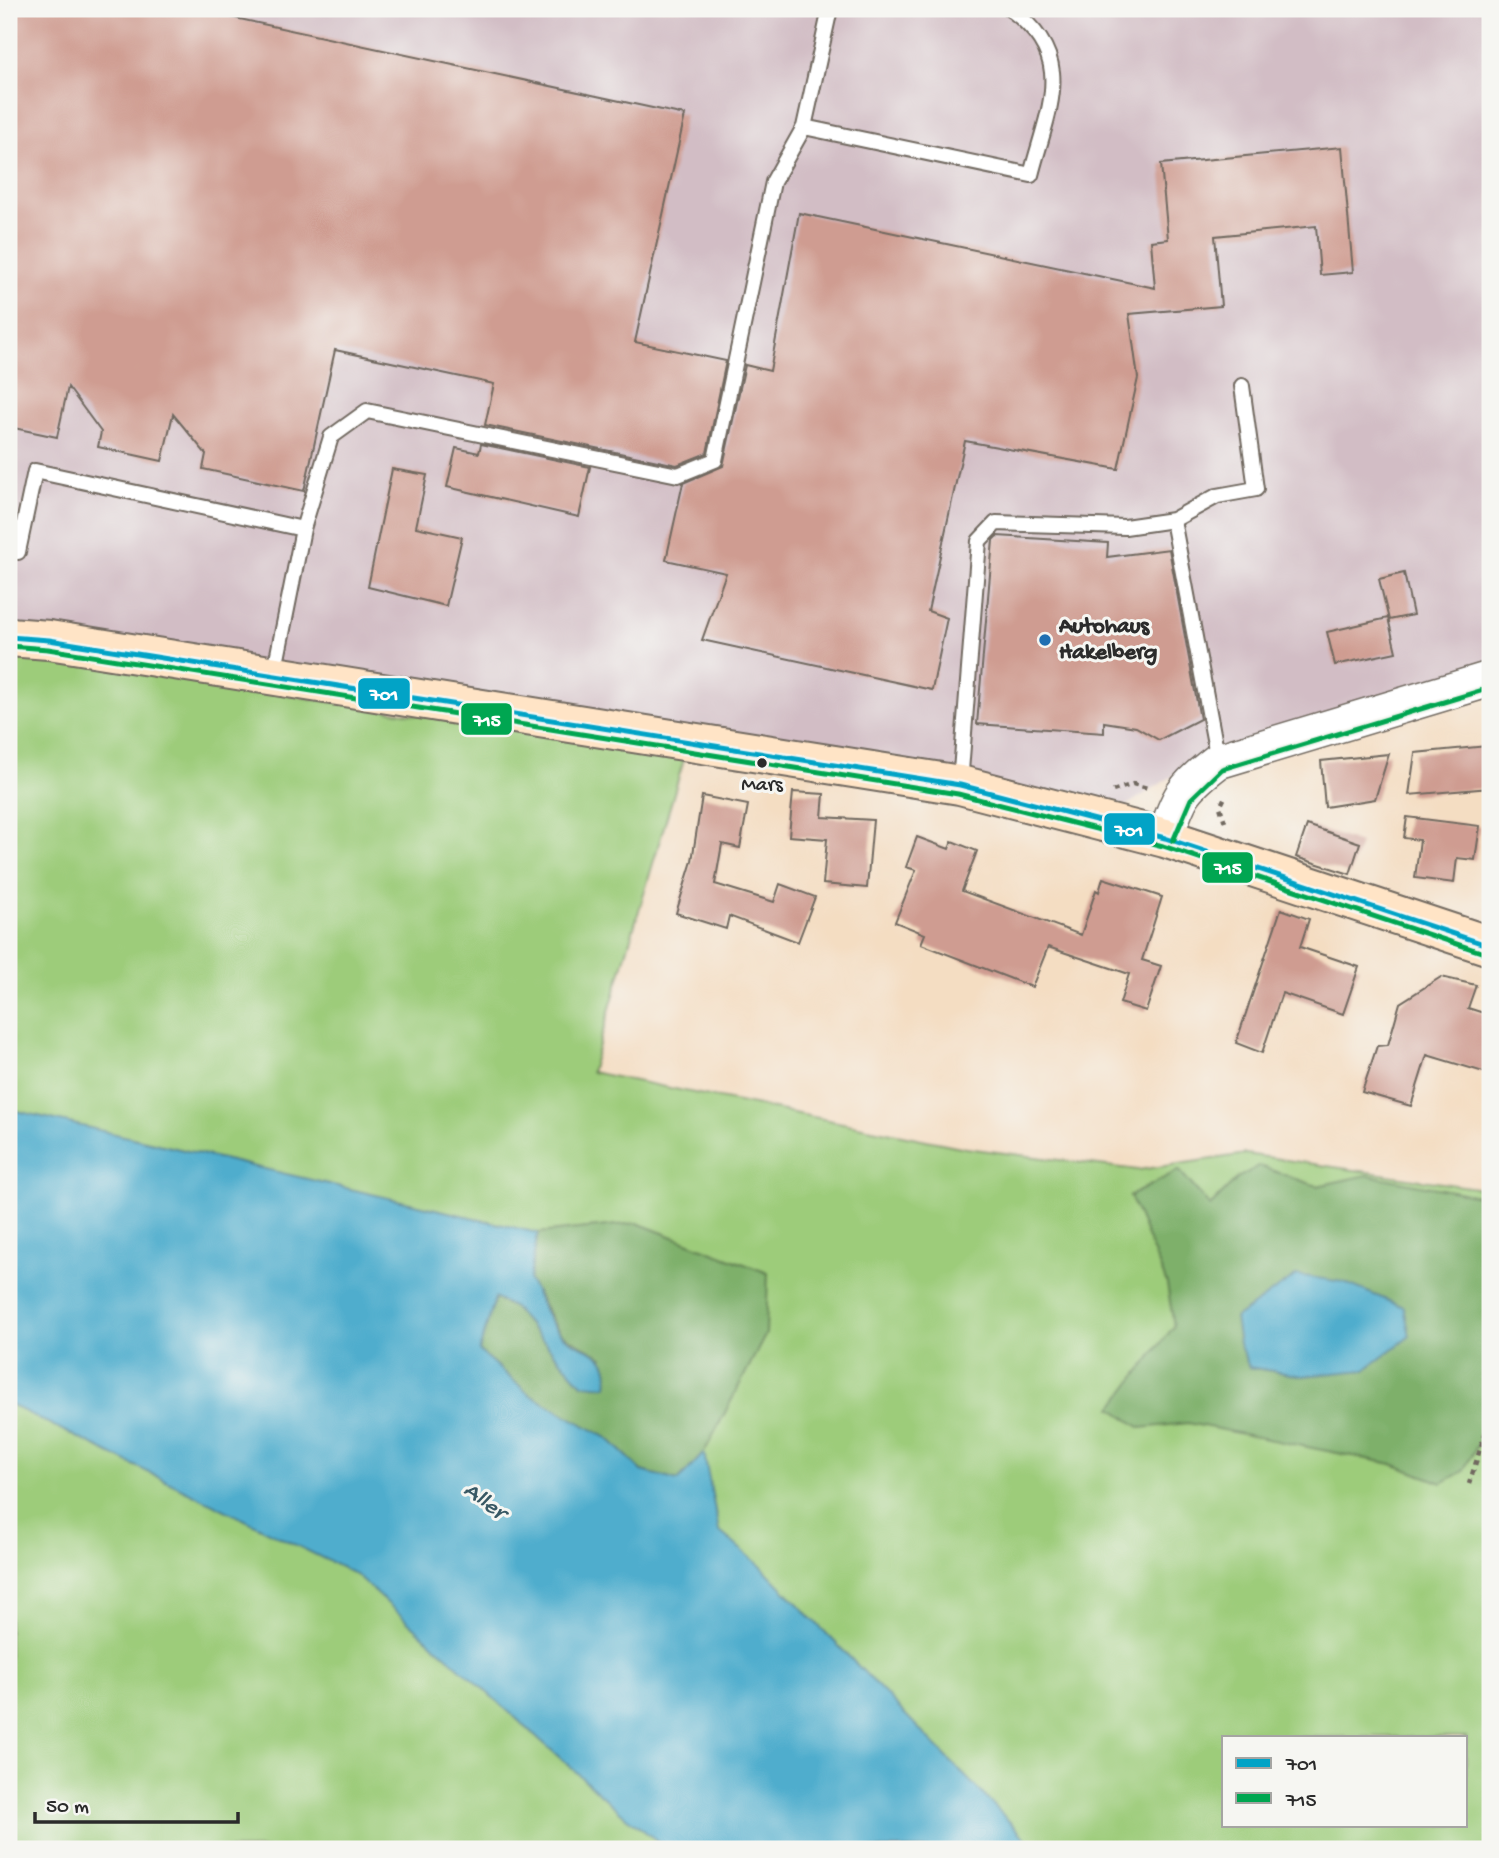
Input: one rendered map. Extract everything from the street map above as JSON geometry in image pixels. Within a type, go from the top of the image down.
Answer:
[{"type":"main road","points":[[9,637],[48,640],[960,785],[1165,838],[1490,946]]},
{"type":"street","points":[[1165,838],[1179,796],[1218,761],[1490,679]]},
{"type":"lane","points":[[274,677],[303,529],[331,437],[367,411],[678,475],[715,460],[773,182],[804,127],[830,9]]},
{"type":"lane","points":[[804,127],[1031,175],[1055,81],[1043,38],[1010,9]]},
{"type":"lane","points":[[960,785],[979,541],[996,523],[1125,527],[1173,520],[1217,496],[1256,489],[1242,387]]},
{"type":"lane","points":[[9,550],[18,552],[35,471],[303,529]]},
{"type":"lane","points":[[1173,520],[1218,761]]},
{"type":"path","points":[[1469,1483],[1490,1418]]},
{"type":"shaded area","points":[[9,9],[1490,9],[1490,669],[1193,763],[1124,807],[928,771],[9,623]]},
{"type":"green space","points":[[9,652],[685,756],[591,1072],[966,1148],[1138,1170],[1246,1154],[1490,1190],[1490,1849],[9,1849]]},
{"type":"green space","points":[[1259,1166],[1317,1186],[1367,1175],[1490,1198],[1490,1423],[1463,1471],[1442,1483],[1392,1464],[1188,1423],[1141,1428],[1112,1408],[1174,1326],[1167,1284],[1130,1196],[1179,1170],[1210,1206],[1239,1177]],"holes":[[[1264,1299],[1365,1369],[1303,1376],[1249,1367],[1235,1318]]]},
{"type":"green space","points":[[637,1223],[768,1273],[766,1334],[704,1453],[678,1481],[642,1471],[609,1439],[530,1395],[479,1351],[494,1298],[514,1308],[582,1384],[603,1357],[560,1333],[529,1280],[538,1233]]},
{"type":"water","name":"Aller","points":[[9,1109],[538,1233],[529,1280],[555,1328],[569,1340],[601,1357],[608,1373],[607,1386],[582,1384],[514,1308],[495,1298],[479,1351],[530,1395],[609,1439],[642,1471],[678,1481],[704,1453],[719,1531],[762,1567],[1036,1849],[668,1849],[626,1817],[355,1574],[9,1404]]},
{"type":"water","points":[[1297,1275],[1343,1282],[1404,1307],[1410,1336],[1365,1370],[1302,1376],[1249,1367],[1239,1344],[1235,1318]]},
{"type":"building","points":[[9,9],[193,9],[685,115],[635,342],[726,361],[707,453],[677,465],[485,425],[494,384],[335,350],[304,491],[203,469],[206,454],[173,414],[162,461],[98,447],[101,432],[68,387],[57,437],[9,427]]},
{"type":"building","points":[[1342,147],[1353,272],[1320,275],[1316,226],[1215,236],[1221,306],[1129,314],[1138,378],[1118,469],[965,441],[928,611],[947,618],[932,690],[702,640],[726,573],[666,560],[683,483],[723,466],[745,365],[770,371],[799,213],[1155,288],[1151,241],[1168,239],[1161,164]]},
{"type":"building","points":[[481,444],[590,467],[579,517],[447,487],[456,448],[479,453]]},
{"type":"building","points":[[392,469],[427,475],[416,527],[462,537],[446,606],[368,587]]},
{"type":"building","name":"Autohaus Hakelberg","points":[[997,536],[1108,543],[1107,557],[1169,549],[1200,719],[1159,740],[1136,727],[1104,722],[1104,733],[977,724],[993,540]]},
{"type":"building","points":[[1404,573],[1413,615],[1389,620],[1379,579]]},
{"type":"building","points":[[1388,618],[1396,652],[1335,665],[1327,632]]},
{"type":"building","points":[[1487,746],[1490,788],[1409,795],[1415,753]]},
{"type":"building","points":[[1389,754],[1375,799],[1325,807],[1321,761]]},
{"type":"building","points":[[793,792],[824,794],[822,817],[873,820],[867,888],[823,884],[827,839],[789,836]]},
{"type":"building","points":[[702,796],[748,805],[740,848],[722,844],[715,884],[774,902],[780,884],[815,897],[798,942],[729,916],[726,929],[676,913],[692,861]]},
{"type":"building","points":[[1407,817],[1480,826],[1475,860],[1457,858],[1454,883],[1415,878],[1420,840],[1404,838]]},
{"type":"building","points":[[1307,825],[1360,843],[1350,874],[1296,857]]},
{"type":"building","points":[[917,837],[949,849],[952,841],[977,851],[962,891],[1081,935],[1096,890],[1099,892],[1103,878],[1162,897],[1142,960],[1161,966],[1146,1011],[1120,1003],[1129,974],[1048,947],[1032,987],[921,944],[925,934],[895,922],[916,870],[906,867]]},
{"type":"building","points":[[1281,909],[1309,919],[1300,947],[1359,967],[1343,1014],[1282,993],[1262,1053],[1236,1043]]},
{"type":"building","points":[[1441,977],[1476,985],[1468,1008],[1490,1015],[1490,1074],[1427,1055],[1411,1106],[1362,1092],[1377,1046],[1388,1045],[1400,1003]]},
{"type":"transit line","name":"701","points":[[9,637],[49,640],[960,785],[1165,838],[1490,946]]},
{"type":"transit line","name":"715","points":[[9,646],[48,649],[958,794],[1163,846],[1487,954]]},
{"type":"transit line","name":"715","points":[[1173,841],[1191,799],[1222,769],[1490,688]]},
{"type":"place","name":"Autohaus Hakelberg","points":[[1045,640]]},
{"type":"place","name":"Mars","points":[[762,763]]}]
